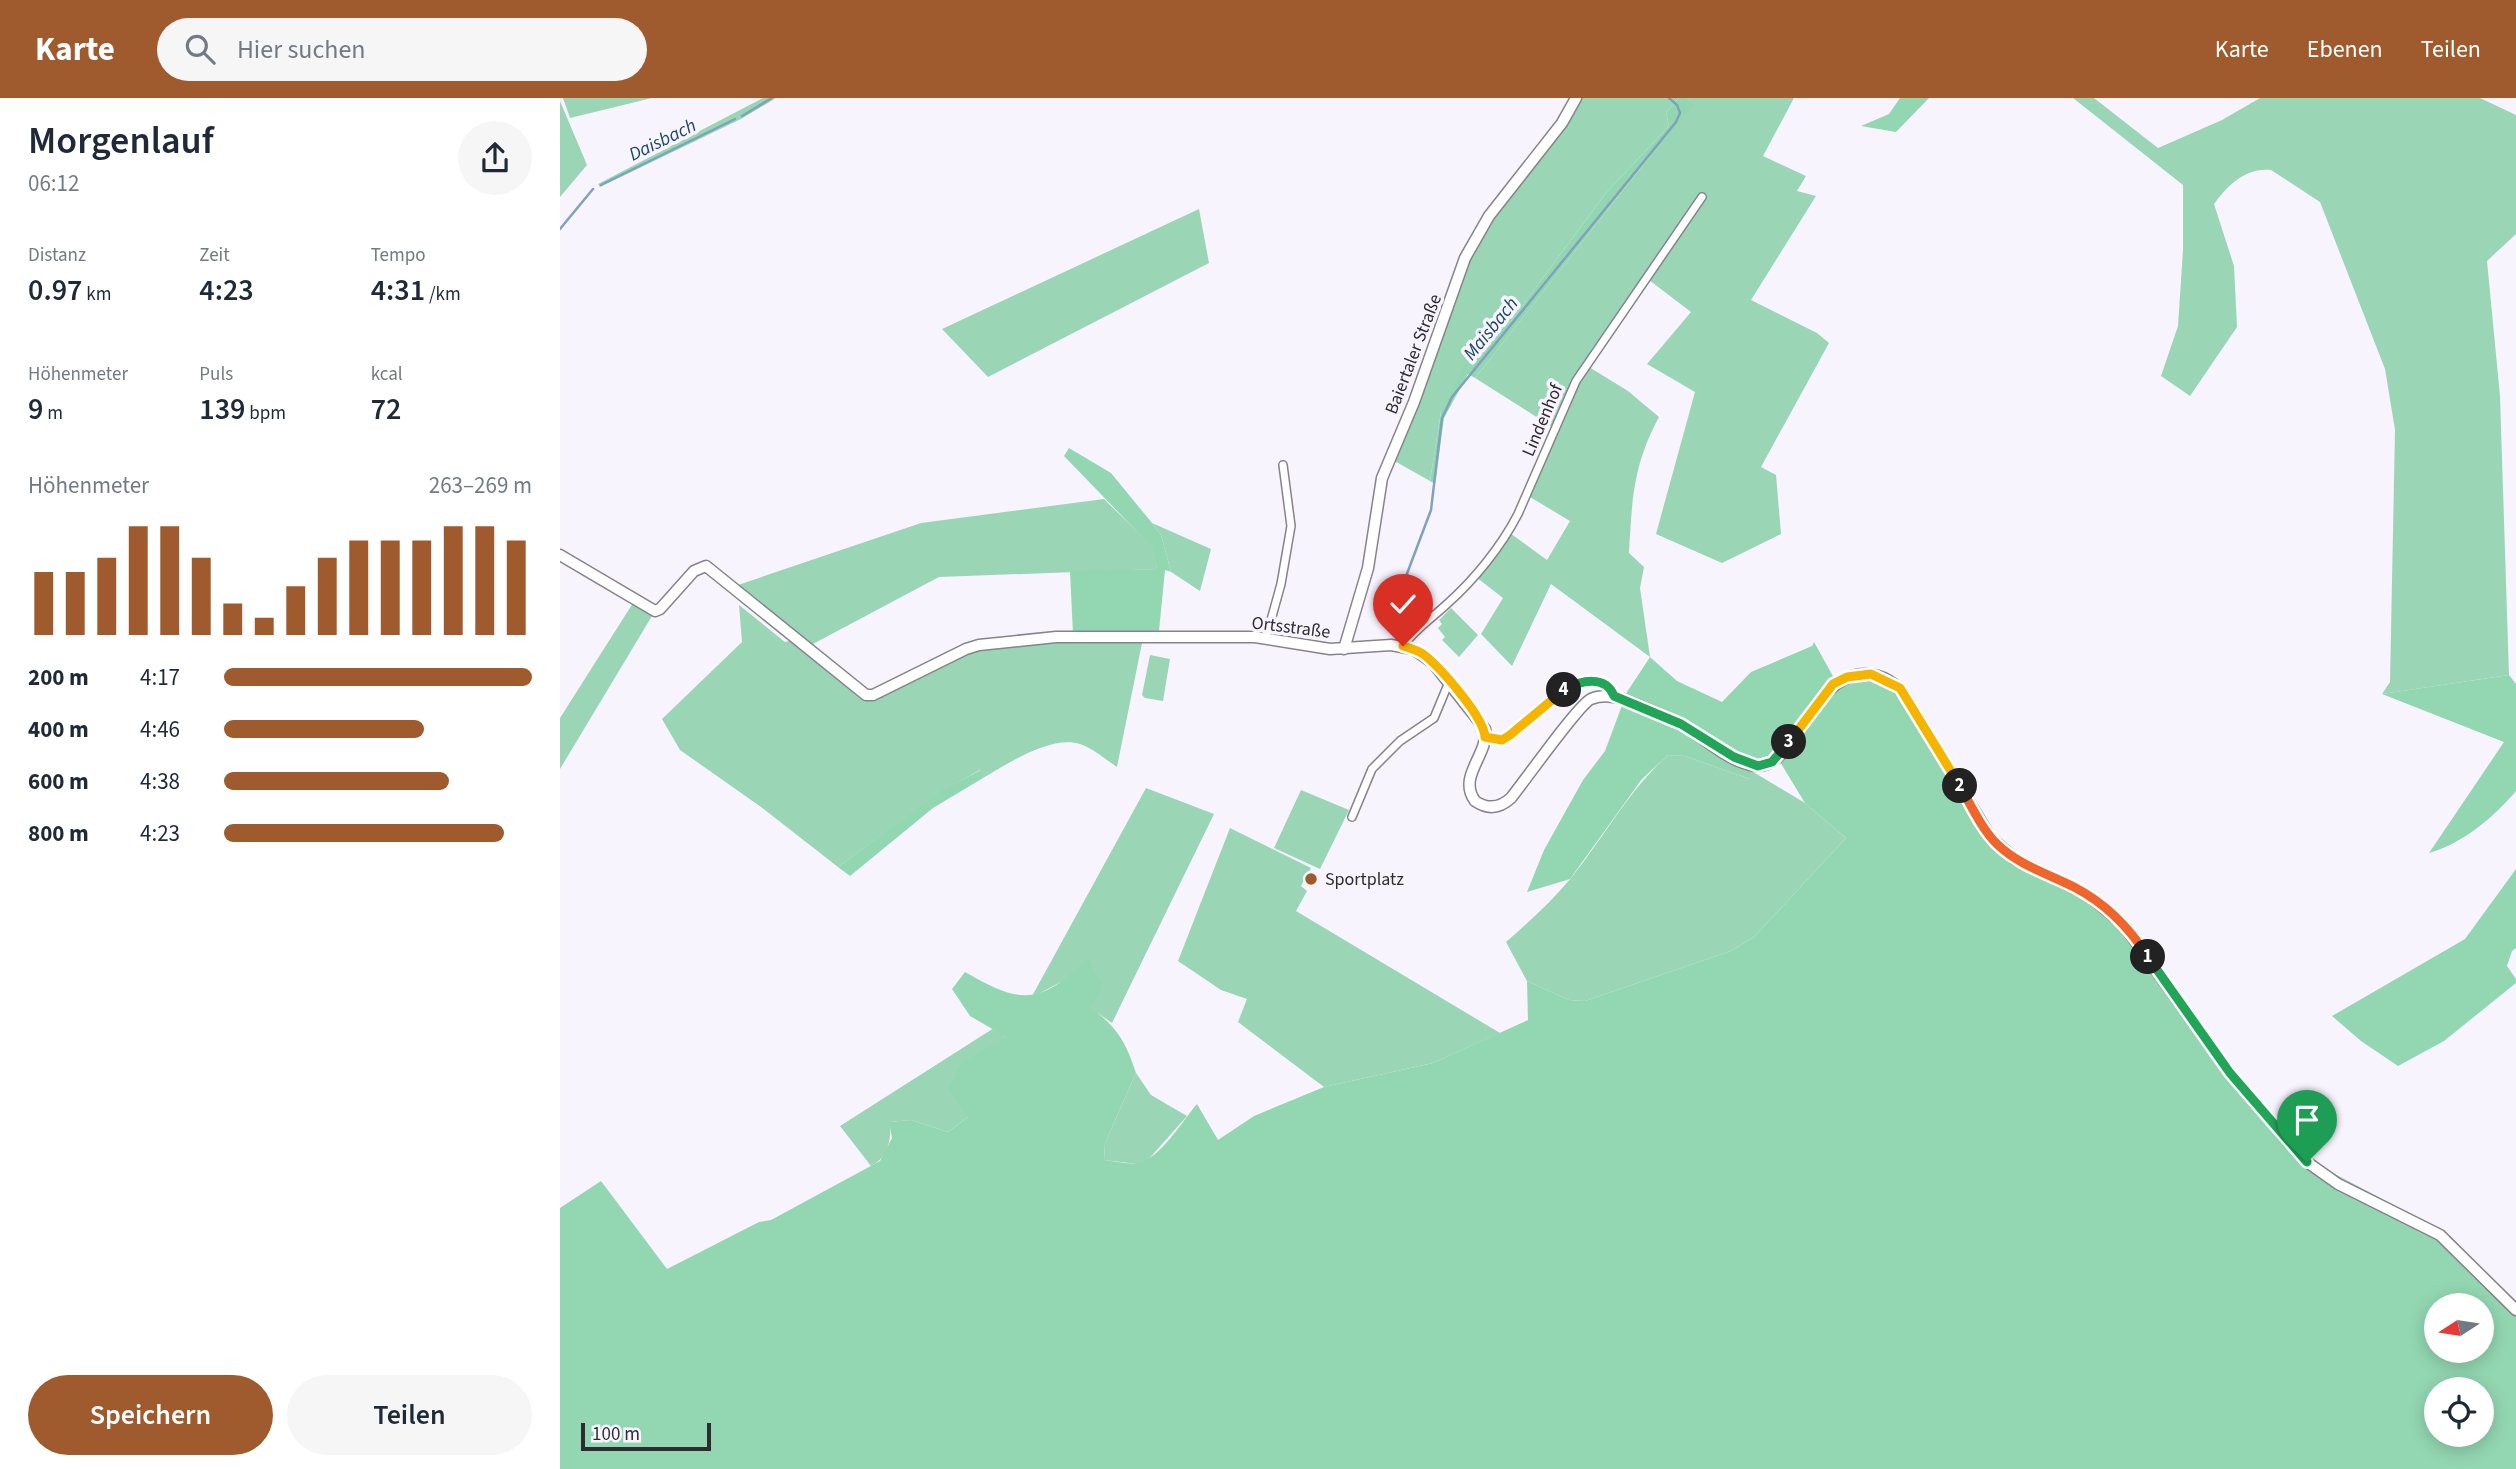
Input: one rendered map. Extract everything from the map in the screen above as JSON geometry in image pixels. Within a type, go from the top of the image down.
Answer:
[{"type":"street","name":"Baiertaler Straße","points":[[1344,649],[1368,568],[1382,478],[1413,402],[1465,258],[1489,216],[1562,123],[1576,98]]},
{"type":"street","name":"Lindenhof","points":[[1403,646],[1418,626],[1446,605],[1468,582],[1506,534],[1526,497],[1578,377],[1702,197]]},
{"type":"street","points":[[1266,638],[1281,584],[1291,526],[1283,465]]},
{"type":"street","name":"Ortsstraße","points":[[560,555],[655,611],[660,609],[694,570],[706,566],[866,695],[873,695],[973,646],[1056,637],[1266,638],[1344,649],[1403,646]]},
{"type":"street","points":[[1403,646],[1422,653],[1482,724],[1485,737],[1470,776],[1469,788],[1472,798],[1478,804],[1496,807],[1511,798],[1585,703],[1595,698],[1619,697]]},
{"type":"street","points":[[1485,737],[1502,740],[1554,695],[1570,686],[1587,682],[1604,683],[1619,697],[1681,724],[1734,757],[1758,766],[1772,762],[1784,750],[1833,684],[1847,677],[1871,674],[1900,688],[1991,838],[2015,859],[2087,894],[2123,923],[2230,1073],[2307,1162],[2339,1184],[2440,1235],[2516,1310]]},
{"type":"street","points":[[1352,817],[1372,769],[1400,741],[1433,718],[1449,682]]},
{"type":"green space","points":[[563,98],[652,98],[570,118]]},
{"type":"green space","points":[[763,98],[776,98],[741,119],[600,187],[598,184]]},
{"type":"green space","points":[[1579,98],[1679,98],[1666,112],[1669,126],[1606,193],[1511,321],[1495,334],[1441,412],[1430,481],[1391,459],[1469,255]]},
{"type":"green space","points":[[1679,98],[1687,98],[1695,105],[1643,165],[1475,378],[1468,374],[1444,418],[1435,484],[1430,481],[1441,412],[1469,356],[1511,321],[1606,193],[1669,126],[1666,112]]},
{"type":"green space","points":[[1687,98],[1794,98],[1763,156],[1806,176],[1797,191],[1816,196],[1751,300],[1817,333],[1829,343],[1761,467],[1776,475],[1781,534],[1722,563],[1656,534],[1695,392],[1647,364],[1691,312],[1649,280],[1589,367],[1628,391],[1659,417],[1650,434],[1635,483],[1629,553],[1644,567],[1640,588],[1650,657],[1551,584],[1512,666],[1481,634],[1503,598],[1476,577],[1510,533],[1547,560],[1570,521],[1530,497],[1557,430],[1475,378],[1643,165],[1694,105]]},
{"type":"green space","points":[[1900,98],[1929,98],[1896,132],[1861,126],[1889,114]]},
{"type":"green space","points":[[2073,98],[2094,98],[2158,148],[2222,120],[2260,98],[2480,98],[2516,115],[2516,234],[2487,261],[2500,396],[2509,675],[2382,694],[2390,682],[2395,430],[2385,369],[2320,202],[2271,170],[2262,170],[2238,179],[2214,204],[2234,266],[2237,327],[2190,396],[2161,376],[2178,326],[2183,250],[2183,185]]},
{"type":"green space","points":[[560,101],[587,165],[560,197]]},
{"type":"green space","points":[[1199,209],[1209,263],[988,377],[942,329]]},
{"type":"green space","points":[[1069,448],[1111,473],[1161,535],[1171,572],[1165,570],[1159,631],[1073,634],[1070,571],[1157,569],[1153,548],[1064,456]]},
{"type":"green space","points":[[1104,499],[1154,548],[1157,569],[939,577],[811,645],[738,585],[921,523]]},
{"type":"green space","points":[[1152,523],[1211,549],[1200,591],[1171,572],[1161,535]]},
{"type":"green space","points":[[633,603],[652,616],[560,769],[560,718]]},
{"type":"green space","points":[[739,605],[785,642],[794,640],[870,699],[979,648],[1059,641],[1142,643],[1117,767],[1080,744],[1068,742],[1043,747],[983,778],[980,770],[941,792],[838,867],[761,807],[680,750],[662,719],[742,642]]},
{"type":"green space","points":[[1451,608],[1478,635],[1459,657],[1442,640],[1445,637],[1438,628],[1442,624],[1439,620]]},
{"type":"green space","points":[[1814,642],[1834,678],[1854,670],[1870,668],[1886,674],[1903,686],[1995,836],[2039,868],[2089,889],[2131,923],[2251,1091],[2314,1163],[2445,1232],[2516,1302],[2516,1469],[560,1469],[560,1208],[601,1181],[667,1269],[759,1222],[771,1220],[880,1161],[892,1138],[889,1122],[911,1120],[948,1132],[968,1117],[948,1089],[961,1063],[1006,1037],[970,1016],[952,989],[965,972],[1002,990],[1030,995],[1057,985],[1088,958],[1103,987],[1090,1007],[1107,1021],[1119,1036],[1136,1073],[1105,1143],[1104,1160],[1138,1163],[1154,1155],[1162,1147],[1197,1104],[1218,1140],[1254,1116],[1324,1087],[1433,1063],[1528,1020],[1527,981],[1569,1000],[1585,1001],[1731,951],[1754,937],[1846,838],[1805,803],[1780,762],[1763,760],[1750,770],[1750,779],[1685,756],[1668,755],[1642,779],[1570,879],[1527,892],[1544,850],[1583,780],[1605,751],[1627,692],[1650,657],[1677,681],[1722,702],[1751,672],[1812,646]]},
{"type":"green space","points":[[1150,655],[1170,659],[1163,701],[1142,695]]},
{"type":"green space","points":[[2509,675],[2516,684],[2516,791],[2477,828],[2453,843],[2429,853],[2504,742],[2382,694]]},
{"type":"green space","points":[[1668,755],[1685,756],[1750,779],[1750,770],[1805,803],[1846,838],[1754,937],[1731,951],[1585,1001],[1569,1000],[1527,981],[1506,942],[1564,887],[1629,798]]},
{"type":"green space","points":[[981,770],[983,778],[933,808],[850,876],[838,867],[941,791]]},
{"type":"green space","points":[[1146,788],[1214,814],[1112,1023],[1089,1007],[1068,978],[1031,998]]},
{"type":"green space","points":[[1301,790],[1349,810],[1320,869],[1274,848]]},
{"type":"green space","points":[[1230,828],[1311,868],[1301,886],[1307,891],[1296,911],[1500,1033],[1433,1063],[1324,1087],[1238,1022],[1247,999],[1221,990],[1178,961]]},
{"type":"green space","points":[[2516,869],[2516,948],[2512,951],[2507,966],[2516,983],[2444,1041],[2398,1066],[2361,1041],[2332,1016],[2465,939]]},
{"type":"green space","points":[[994,1028],[1006,1037],[968,1117],[948,1132],[911,1120],[890,1122],[888,1147],[882,1158],[871,1166],[840,1126]]},
{"type":"green space","points":[[1136,1073],[1151,1095],[1187,1116],[1148,1160],[1137,1164],[1104,1160],[1105,1143]]},
{"type":"waterway","name":"Daisbach","points":[[742,116],[772,98]]},
{"type":"waterway","name":"Maisbach","points":[[1391,616],[1431,510],[1442,418],[1452,397],[1676,122],[1680,113],[1677,105],[1669,98]]},
{"type":"waterway","name":"Daisbach","points":[[601,185],[735,119]]},
{"type":"waterway","name":"Daisbach","points":[[560,229],[593,189]]},
{"type":"place","name":"Sportplatz","points":[[1311,879]]},
{"type":"route","points":[[1403,646],[1422,653],[1433,663],[1477,716],[1485,729],[1485,737],[1502,740],[1554,695],[1570,686],[1597,681],[1611,688],[1614,696],[1681,724],[1734,757],[1758,766],[1772,762],[1784,750],[1833,684],[1860,674],[1884,678],[1900,688],[1997,845],[2015,859],[2087,894],[2123,923],[2230,1073],[2307,1162]]}]
